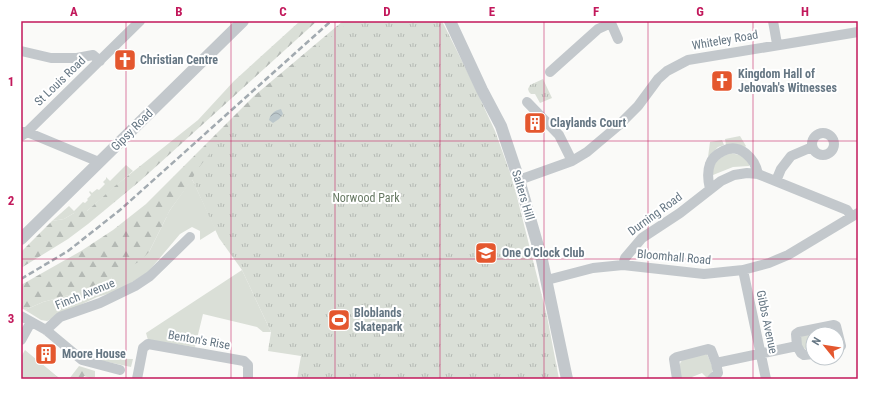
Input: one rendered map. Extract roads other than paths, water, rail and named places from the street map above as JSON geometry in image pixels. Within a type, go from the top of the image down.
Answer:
[{"type":"street","name":"St Louis Road","points":[[23,134],[140,21]]},
{"type":"street","name":"Gipsy Road","points":[[21,239],[243,21]]},
{"type":"street","name":"Salters Hill","points":[[450,21],[501,126],[519,180],[547,280],[567,379]]},
{"type":"street","points":[[773,21],[777,44]]},
{"type":"street","points":[[550,72],[598,29],[610,22],[618,39]]},
{"type":"street","name":"Whiteley Road","points":[[519,180],[572,161],[587,152],[619,125],[638,106],[658,79],[669,70],[688,60],[777,44],[858,32]]},
{"type":"street","points":[[21,51],[51,58],[77,58],[93,56],[100,60]]},
{"type":"street","points":[[526,102],[559,135],[572,161]]},
{"type":"street","points":[[23,134],[99,162]]},
{"type":"street","points":[[776,181],[781,169],[791,156],[812,147]]},
{"type":"street","points":[[710,189],[708,180],[710,163],[714,157],[726,150],[733,149],[744,152],[750,157],[756,166],[758,174]]},
{"type":"street","name":"Durning Road","points":[[623,265],[625,258],[642,238],[680,213],[721,181],[734,175],[747,173],[758,174],[847,210],[855,215]]},
{"type":"street","name":"Bloomhall Road","points":[[547,280],[593,268],[623,265],[700,274],[724,273],[743,270],[769,263],[788,255],[855,215]]},
{"type":"street","name":"Finch Avenue","points":[[46,330],[60,317],[100,303],[135,286],[150,276],[190,236]]},
{"type":"street","name":"Gibbs Avenue","points":[[743,270],[766,379]]},
{"type":"street","points":[[21,316],[46,330],[82,360],[120,370]]},
{"type":"street","points":[[21,340],[31,322]]},
{"type":"street","points":[[805,331],[796,334],[801,353],[805,355]]},
{"type":"street","name":"Benton's Rise","points":[[138,376],[143,348],[146,345],[152,345],[239,360],[248,364],[248,379]]},
{"type":"street","points":[[716,363],[798,346]]},
{"type":"street","points":[[677,379],[674,359],[708,349],[711,350],[713,354],[718,373],[712,379]]},
{"type":"water","points":[[281,109],[283,114],[279,119],[273,123],[269,120],[273,113]]},
{"type":"railway","points":[[21,279],[68,251],[120,210],[331,21]]},
{"type":"place","name":"Christian Centre","points":[[125,60]]},
{"type":"place","name":"Kingdom Hall of Jehovah's Witnesses","points":[[722,81]]},
{"type":"place","name":"Claylands Court","points":[[535,123]]},
{"type":"place","name":"One O'Clock Club","points":[[486,253]]},
{"type":"place","name":"Bloblands Skatepark","points":[[339,320]]},
{"type":"place","name":"Moore House","points":[[46,354]]},
{"type":"park label","name":"Norwood Park","points":[[366,198]]}]
